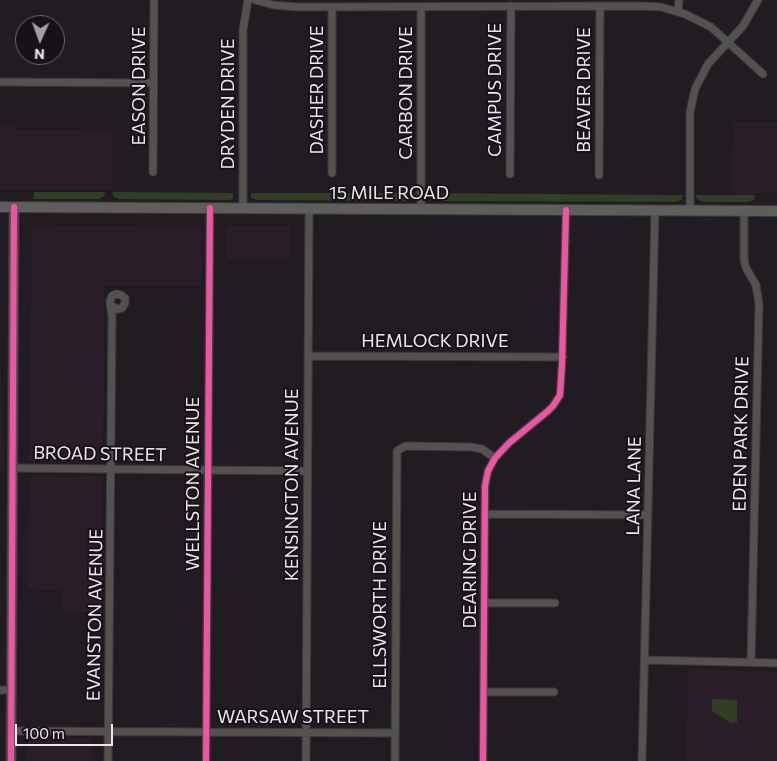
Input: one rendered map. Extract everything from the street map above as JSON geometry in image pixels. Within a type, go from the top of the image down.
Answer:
[{"type":"main road","name":"15 MILE ROAD","points":[[0,207],[777,211]]},
{"type":"street","name":"EASON DRIVE","points":[[153,172],[154,0]]},
{"type":"street","name":"DRYDEN DRIVE","points":[[243,208],[243,30],[248,0]]},
{"type":"street","points":[[255,0],[282,6],[332,7],[652,6],[678,11],[703,22],[729,42],[763,74]]},
{"type":"street","points":[[678,11],[679,0]]},
{"type":"street","points":[[690,211],[690,112],[692,98],[702,73],[743,26],[758,0]]},
{"type":"street","name":"CARBON DRIVE","points":[[421,6],[421,210]]},
{"type":"street","name":"CAMPUS DRIVE","points":[[510,174],[511,6]]},
{"type":"street","name":"BEAVER DRIVE","points":[[599,175],[600,6]]},
{"type":"street","name":"DASHER DRIVE","points":[[332,7],[332,173]]},
{"type":"street","points":[[0,82],[154,83]]},
{"type":"street","points":[[11,761],[14,207]]},
{"type":"street","name":"WELLSTON AVENUE","points":[[206,761],[210,208]]},
{"type":"street","name":"KENSINGTON AVENUE","points":[[306,761],[309,209]]},
{"type":"street","name":"DEARING DRIVE","points":[[483,761],[486,479],[495,458],[509,442],[548,412],[558,399],[561,389],[566,210]]},
{"type":"street","name":"EDEN PARK DRIVE","points":[[744,210],[744,259],[746,268],[756,285],[759,304],[751,662]]},
{"type":"street","name":"LANA LANE","points":[[642,761],[654,211]]},
{"type":"street","points":[[112,316],[120,309],[125,304],[125,298],[122,294],[116,294],[112,296],[111,306],[115,309],[120,309]]},
{"type":"street","name":"EVANSTON AVENUE","points":[[108,761],[111,306]]},
{"type":"street","name":"HEMLOCK DRIVE","points":[[308,356],[563,357]]},
{"type":"street","name":"ELLSWORTH DRIVE","points":[[395,761],[396,454],[398,449],[405,446],[471,447],[482,450],[495,458]]},
{"type":"street","name":"BROAD STREET","points":[[12,468],[307,471]]},
{"type":"street","points":[[485,514],[648,515]]},
{"type":"street","points":[[484,603],[555,603]]},
{"type":"street","points":[[645,660],[777,663]]},
{"type":"street","points":[[0,690],[11,690]]},
{"type":"street","points":[[484,692],[554,692]]},
{"type":"street","name":"WARSAW STREET","points":[[11,730],[395,733]]},
{"type":"shaded area","points":[[733,122],[777,122],[777,193],[732,193]]},
{"type":"shaded area","points":[[0,125],[14,125],[14,130],[112,129],[113,190],[0,190]]},
{"type":"shaded area","points":[[32,225],[201,227],[201,286],[104,286],[103,462],[29,461]]},
{"type":"shaded area","points":[[227,226],[290,226],[291,259],[227,259]]},
{"type":"shaded area","points":[[0,336],[4,471],[0,471]]},
{"type":"shaded area","points":[[103,476],[102,613],[62,612],[62,591],[28,589],[29,477]]},
{"type":"shaded area","points":[[688,669],[777,672],[777,761],[686,761]]},
{"type":"shaded area","points":[[27,737],[92,738],[92,761],[27,761]]},
{"type":"green space","points":[[34,192],[105,192],[104,196],[99,199],[34,199]]},
{"type":"green space","points":[[112,192],[233,193],[233,199],[120,199],[114,197]]},
{"type":"green space","points":[[251,193],[416,193],[413,198],[407,201],[257,200],[251,198]]},
{"type":"green space","points":[[426,193],[684,195],[681,200],[675,202],[436,201],[429,198]]},
{"type":"green space","points":[[695,195],[755,195],[754,200],[748,202],[704,202],[698,200]]},
{"type":"green space","points":[[712,700],[737,700],[737,722],[731,723],[712,711]]},
{"type":"cycle path","points":[[11,761],[14,207]]},
{"type":"cycle path","points":[[206,761],[210,208]]},
{"type":"cycle path","points":[[483,761],[485,486],[488,471],[495,458],[509,443],[548,411],[560,395],[566,210]]}]
